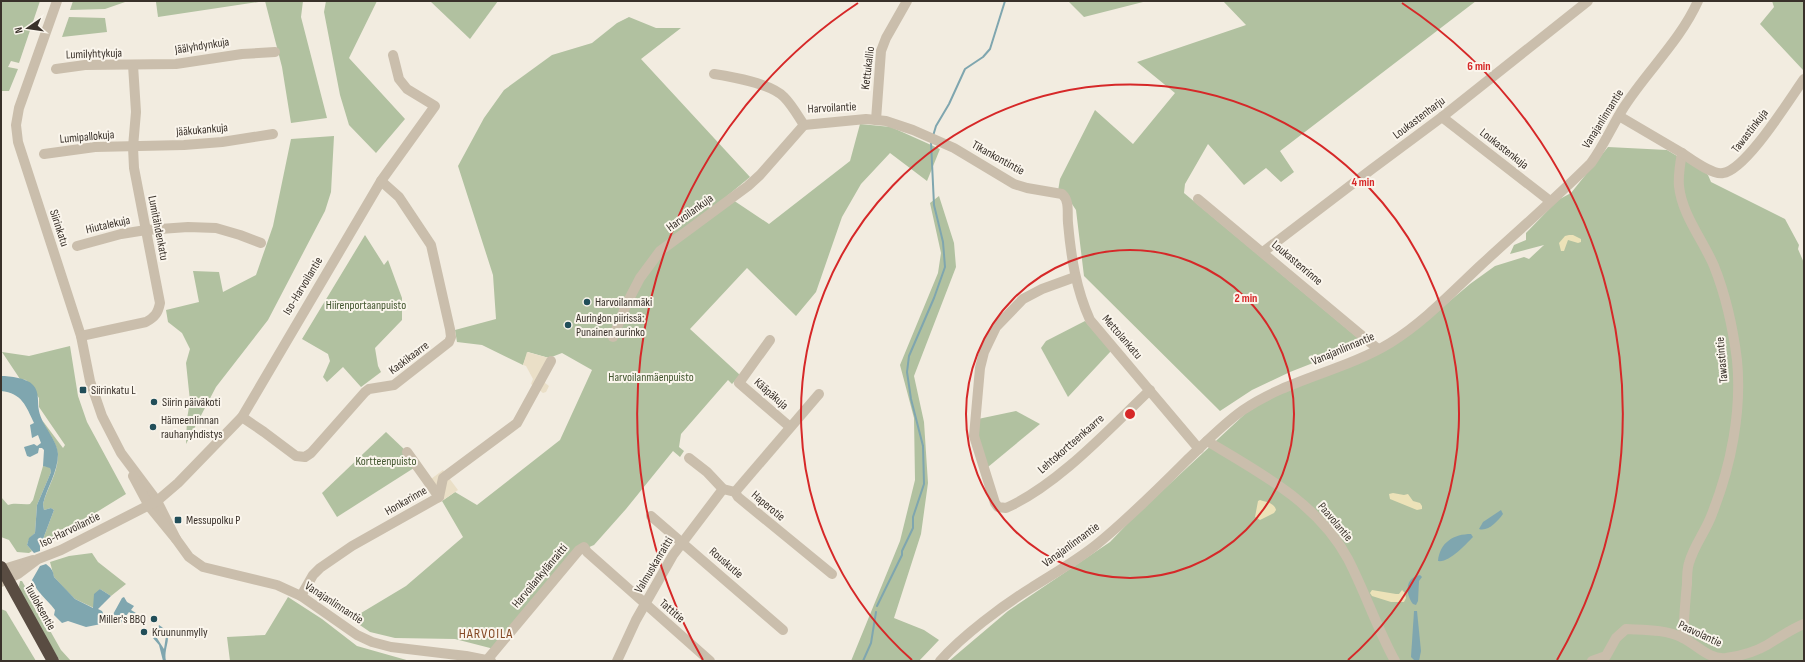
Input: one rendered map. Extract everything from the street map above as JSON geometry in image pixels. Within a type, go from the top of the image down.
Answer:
[{"type":"highway","name":"Tuuloksentie","points":[[2,576],[30,633],[50,661]]},
{"type":"highway","name":"Tuuloksentie","points":[[2,576],[53,661]]},
{"type":"street","name":"Siirinkatu","points":[[56,1],[25,89],[16,125],[18,142],[80,336],[90,381],[102,416],[121,454],[151,501]]},
{"type":"street","name":"Kettukallio","points":[[876,120],[881,51],[886,38],[907,1]]},
{"type":"street","name":"Loukastenharju","points":[[1263,252],[1442,117],[1588,1]]},
{"type":"street","name":"Vanajanlinnantie","points":[[940,661],[1004,606],[1029,589],[1062,570],[1096,545],[1241,411],[1275,392],[1350,363],[1378,349],[1406,332],[1437,306],[1591,162],[1600,150],[1624,107],[1678,36],[1698,1]]},
{"type":"street","name":"Jäälyhdynkuja","points":[[132,65],[176,64],[242,54],[275,52]]},
{"type":"street","name":"Iso-Harvoilantie","points":[[2,576],[113,523],[151,501],[188,473],[242,417],[381,181],[435,106],[407,89],[399,79],[393,55]]},
{"type":"street","name":"Lumitähdenkatu","points":[[80,336],[146,322],[155,317],[160,303],[136,182],[133,147],[136,112],[132,65]]},
{"type":"street","name":"Lumilyhtykuja","points":[[56,69],[85,66],[132,65]]},
{"type":"street","name":"Harvoilantie","points":[[714,74],[746,80],[774,91],[784,97],[804,125],[866,119],[886,121],[913,130],[942,143]]},
{"type":"street","name":"Tawastinkuja","points":[[1682,153],[1712,171],[1722,174],[1741,164],[1804,79]]},
{"type":"street","points":[[1619,116],[1682,153]]},
{"type":"street","name":"Loukastenkuja","points":[[1442,117],[1550,201]]},
{"type":"street","name":"Harvoilankuja","points":[[613,337],[627,303],[640,278],[660,251],[748,186],[760,175],[804,125]]},
{"type":"street","name":"Jääkukankuja","points":[[133,147],[222,142],[273,134]]},
{"type":"street","name":"Tikankontintie","points":[[942,143],[954,148],[1014,184],[1027,188],[1058,192],[1066,198]]},
{"type":"street","name":"Lumipallokuja","points":[[44,154],[95,147],[133,147]]},
{"type":"street","name":"Tawastintie","points":[[1682,153],[1679,170],[1680,193],[1686,210],[1714,266],[1723,290],[1734,338],[1738,384],[1735,425],[1725,478],[1712,516],[1688,564],[1683,638]]},
{"type":"street","name":"Kaskikaarre","points":[[242,417],[296,456],[305,457],[311,453],[364,392],[369,389],[394,385],[449,342],[452,337],[431,245],[399,197],[381,181]]},
{"type":"street","name":"Mettolankatu","points":[[1066,198],[1069,237],[1075,276],[1083,304],[1090,320],[1199,449]]},
{"type":"street","name":"Loukastenrinne","points":[[1198,199],[1378,349]]},
{"type":"street","name":"Hiutalekuja","points":[[77,246],[121,234],[146,230],[188,227],[216,228],[261,243]]},
{"type":"street","name":"Lehtokortteenkaarre","points":[[1075,276],[1023,299],[996,327],[984,352],[980,368],[974,436],[994,504],[998,507],[1006,508],[1051,481],[1090,447],[1150,390]]},
{"type":"street","name":"Kääpäkuja","points":[[770,340],[738,383],[790,427]]},
{"type":"street","name":"Honkarinne","points":[[301,596],[312,575],[320,568],[352,546],[439,497],[443,478],[517,423],[551,361]]},
{"type":"street","points":[[735,492],[820,394]]},
{"type":"street","name":"Paavolantie","points":[[1207,441],[1292,494],[1334,537],[1348,559],[1395,661]]},
{"type":"street","points":[[407,452],[439,497]]},
{"type":"street","points":[[690,458],[707,472],[723,489]]},
{"type":"street","name":"Haperotie","points":[[723,489],[735,492],[738,498],[832,574]]},
{"type":"street","name":"Valmuskanraitti","points":[[617,661],[645,605],[682,543],[723,489]]},
{"type":"street","name":"Vanajanlinnantie","points":[[151,501],[189,557],[203,567],[277,585],[301,596],[357,635],[372,642],[391,647],[466,656],[489,661]]},
{"type":"street","name":"Rouskutie","points":[[651,516],[783,630]]},
{"type":"street","name":"Tattitie","points":[[584,547],[586,552],[710,661]]},
{"type":"street","name":"Harvoilankylänraitti","points":[[489,661],[579,550],[584,547]]},
{"type":"street","name":"Paavolantie","points":[[1592,661],[1606,656],[1616,638],[1626,629],[1651,630],[1683,638],[1707,654],[1726,658],[1765,646],[1803,626]]},
{"type":"green space","points":[[1,1],[40,1],[19,63],[11,61],[8,67],[18,69],[9,91],[1,91]]},
{"type":"green space","points":[[73,1],[128,1],[105,9],[70,10]]},
{"type":"green space","points":[[265,1],[158,17],[156,2]]},
{"type":"green space","points":[[265,1],[303,1],[301,17],[327,118],[291,123],[282,67]]},
{"type":"green space","points":[[326,1],[377,1],[349,58],[405,119],[376,153],[349,125],[340,95],[324,12]]},
{"type":"green space","points":[[430,1],[498,1],[470,39]]},
{"type":"green space","points":[[1068,1],[1147,1],[1084,17]]},
{"type":"green space","points":[[1223,1],[1476,1],[1280,151],[1294,172],[1281,182],[1266,168],[1244,185],[1208,144],[1185,184],[1184,193],[1364,343],[1290,372],[1252,390],[1220,411],[1084,276],[1076,210],[1066,195],[1058,191],[1060,179],[1095,110],[1133,144],[1175,93],[1137,62],[1246,25]]},
{"type":"green space","points":[[1772,1],[1804,1],[1803,70],[1760,24],[1774,7]]},
{"type":"green space","points":[[69,17],[105,18],[107,32],[62,37]]},
{"type":"green space","name":"Harvoilanmäenpuisto","points":[[629,17],[656,28],[681,28],[641,59],[750,177],[727,196],[769,224],[850,161],[860,124],[891,127],[940,149],[927,181],[890,153],[861,184],[842,217],[816,292],[796,316],[747,268],[690,329],[740,375],[732,384],[728,380],[681,434],[679,447],[684,451],[680,457],[673,451],[626,509],[594,545],[587,548],[494,649],[455,639],[395,638],[370,632],[351,619],[406,586],[463,537],[442,501],[455,492],[477,505],[560,440],[592,370],[562,353],[549,358],[528,352],[523,365],[482,345],[457,342],[455,330],[496,319],[493,275],[458,166],[484,118],[504,90],[552,55],[592,43],[617,23]]},
{"type":"green space","points":[[334,136],[331,192],[325,211],[268,320],[216,387],[186,444],[187,419],[190,401],[186,363],[190,349],[182,333],[168,322],[166,310],[199,302],[193,271],[219,272],[223,292],[256,275],[273,226],[291,139]]},
{"type":"green space","points":[[1608,147],[1667,150],[1682,159],[1682,153],[1708,175],[1711,182],[1785,219],[1799,245],[1798,249],[1804,263],[1804,661],[949,661],[1008,611],[1110,542],[1133,518],[1246,413],[1264,402],[1419,327],[1470,284],[1495,266],[1524,257],[1529,259],[1544,245],[1510,254],[1514,245],[1526,240],[1526,233],[1558,200],[1571,193]]},
{"type":"green space","points":[[939,196],[954,243],[956,267],[914,376],[924,422],[928,483],[921,534],[894,618],[924,630],[939,640],[919,661],[851,661],[900,541],[915,480],[914,418],[900,365],[938,273],[941,253],[930,203]]},
{"type":"green space","name":"Hiirenportaanpuisto","points":[[365,235],[384,265],[388,260],[402,298],[402,320],[375,348],[378,366],[381,372],[361,387],[343,367],[327,382],[323,377],[330,361],[328,354],[302,339]]},
{"type":"green space","points":[[1085,321],[1111,351],[1068,397],[1041,348],[1046,341]]},
{"type":"green space","points":[[70,346],[78,396],[87,422],[126,494],[40,547],[54,510],[51,508],[44,510],[43,504],[55,471],[58,457],[54,442],[42,420],[63,448],[65,445],[39,407],[39,398],[26,380],[20,379],[2,352],[29,356]]},
{"type":"green space","points":[[1016,411],[1040,424],[988,467],[977,432],[978,419]]},
{"type":"green space","name":"Kortteenpuisto","points":[[386,432],[407,452],[417,466],[337,517],[322,493]]},
{"type":"green space","points":[[43,466],[50,467],[51,472],[37,505],[35,533],[28,541],[27,545],[32,551],[29,553],[17,552],[9,540],[1,537],[1,497],[8,505],[30,504],[33,500]]},
{"type":"green space","points":[[92,553],[98,562],[126,584],[111,596],[100,589],[94,608],[75,599],[67,591],[54,577],[50,562],[69,556]]},
{"type":"green space","points":[[20,581],[22,581],[61,650],[71,661],[60,661],[21,596],[19,586]]},
{"type":"green space","points":[[288,597],[322,619],[357,646],[410,661],[230,661],[227,637],[265,635]]},
{"type":"green space","points":[[1,609],[6,611],[36,661],[1,661]]},
{"type":"sand","points":[[1573,235],[1581,239],[1581,242],[1578,243],[1568,240],[1564,251],[1561,251],[1559,243],[1565,236]]},
{"type":"sand","points":[[1393,493],[1404,495],[1408,494],[1413,501],[1420,503],[1422,509],[1417,510],[1390,499],[1389,494]]},
{"type":"sand","points":[[1260,500],[1272,504],[1276,510],[1274,513],[1260,520],[1255,517],[1258,501]]},
{"type":"sand","points":[[1372,590],[1399,594],[1402,590],[1405,593],[1406,598],[1404,602],[1391,602],[1372,596],[1370,593]]},
{"type":"shaded area","points":[[527,352],[549,358],[545,383],[549,386],[546,392],[543,393],[531,384],[533,379],[526,366],[523,365]]},
{"type":"shaded area","points":[[443,470],[458,490],[439,503],[435,500],[431,479]]},
{"type":"water","points":[[1,376],[23,379],[33,385],[37,391],[38,408],[41,417],[57,448],[58,461],[43,504],[44,510],[51,508],[54,510],[40,547],[40,551],[34,553],[27,545],[29,538],[35,533],[37,505],[51,472],[50,468],[43,466],[44,450],[42,448],[39,448],[38,453],[30,457],[27,456],[24,447],[34,444],[37,446],[41,443],[38,435],[32,438],[30,425],[34,423],[26,406],[14,394],[1,391]]},
{"type":"water","points":[[1501,510],[1503,514],[1496,523],[1486,529],[1479,529],[1483,522]]},
{"type":"water","points":[[1465,534],[1471,534],[1473,537],[1457,553],[1447,559],[1438,561],[1439,554],[1449,540]]},
{"type":"water","points":[[46,564],[52,569],[54,577],[75,599],[93,608],[94,594],[100,589],[111,596],[98,609],[102,611],[105,617],[101,624],[86,627],[68,621],[62,623],[54,615],[55,610],[34,585],[32,580],[40,566]]},
{"type":"water","points":[[1420,575],[1422,577],[1419,581],[1418,601],[1416,605],[1410,600],[1408,586],[1411,579]]},
{"type":"water","points":[[124,597],[127,602],[134,606],[131,610],[146,619],[145,622],[129,612],[121,623],[111,618]]},
{"type":"water","points":[[1414,611],[1417,611],[1421,651],[1419,661],[1415,661],[1411,657]]},
{"type":"water","points":[[159,625],[167,633],[168,637],[166,661],[163,661],[159,645],[153,638],[155,635],[164,649],[166,636],[158,628]]},
{"type":"waterway","points":[[933,136],[936,126],[949,104],[965,69],[983,57],[990,49],[1005,1]]},
{"type":"waterway","points":[[923,446],[911,399],[907,372],[909,356],[934,298],[945,267],[943,242],[934,205],[931,142]]},
{"type":"waterway","points":[[877,606],[902,555],[902,551],[913,528],[913,517],[924,484],[923,446]]},
{"type":"waterway","points":[[863,661],[871,643],[876,612]]},
{"type":"place","name":"Harvoilanmäki","points":[[587,302]]},
{"type":"place","name":"Auringon piirissä: Punainen aurinko","points":[[568,325]]},
{"type":"place","name":"Siirinkatu L","points":[[83,390]]},
{"type":"place","name":"Siirin päiväkoti","points":[[154,402]]},
{"type":"place","name":"Hämeenlinnan rauhanyhdistys","points":[[153,427]]},
{"type":"place","name":"Messupolku P","points":[[178,520]]},
{"type":"place","name":"Miller's BBQ","points":[[154,619]]},
{"type":"place","name":"Kruununmylly","points":[[144,632]]},
{"type":"district","name":"HARVOILA","points":[[486,633]]}]
